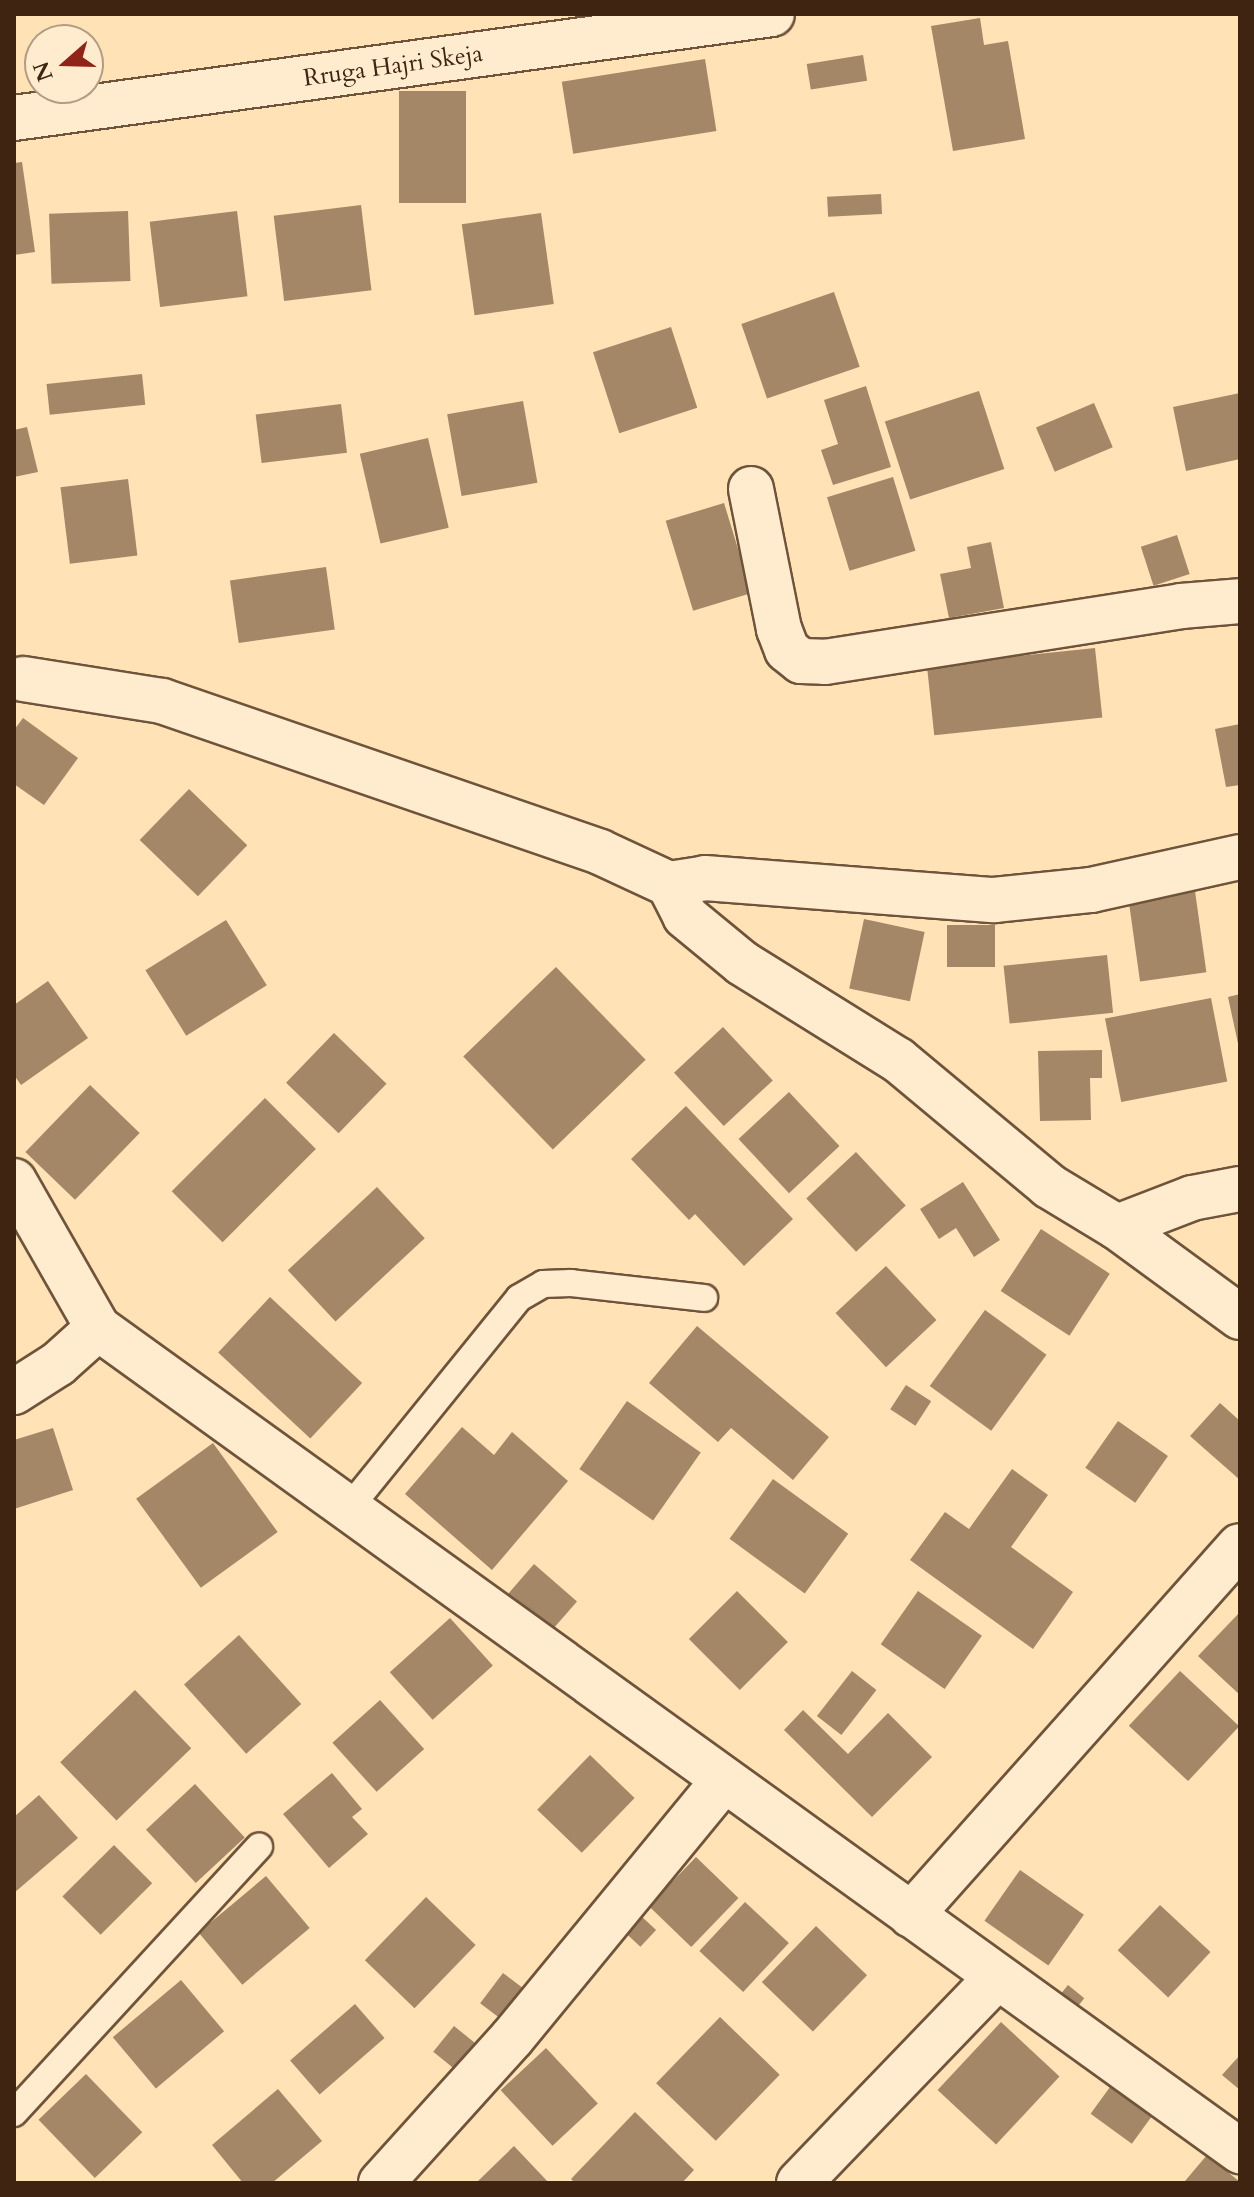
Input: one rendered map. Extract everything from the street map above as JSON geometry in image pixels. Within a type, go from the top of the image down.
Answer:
[{"type":"street","name":"Rruga Hajri Skeja","points":[[14,118],[772,14]]},
{"type":"street","points":[[751,489],[779,629],[787,650],[801,661],[825,662],[1240,601]]},
{"type":"street","points":[[23,679],[162,701],[600,852],[669,884],[705,878],[994,900],[1091,890],[1240,857]]},
{"type":"street","points":[[669,884],[685,916],[742,963],[898,1060],[1049,1186],[1117,1227],[1240,1317]]},
{"type":"street","points":[[14,1181],[98,1328],[1240,2151]]},
{"type":"street","points":[[1117,1227],[1192,1198],[1240,1189]]},
{"type":"street","points":[[14,1392],[58,1364],[98,1328]]},
{"type":"street","points":[[911,1915],[1240,1546]]},
{"type":"street","points":[[381,2183],[512,2038],[724,1780]]},
{"type":"street","points":[[799,2183],[997,1977]]},
{"type":"lane","points":[[349,1508],[519,1298],[543,1284],[571,1283],[704,1298]]},
{"type":"lane","points":[[14,2113],[259,1847]]},
{"type":"building","points":[[980,18],[984,45],[1008,41],[1025,139],[953,151],[931,26]]},
{"type":"building","points":[[863,55],[867,81],[811,90],[807,64]]},
{"type":"building","points":[[705,59],[716,131],[573,154],[562,82]]},
{"type":"building","points":[[399,91],[466,91],[466,203],[399,203]]},
{"type":"building","points":[[22,162],[35,252],[14,255],[14,163]]},
{"type":"building","points":[[881,194],[882,214],[828,217],[827,197]]},
{"type":"building","points":[[361,205],[371,290],[284,301],[274,216]]},
{"type":"building","points":[[128,211],[130,281],[51,284],[49,214]]},
{"type":"building","points":[[237,211],[247,296],[160,307],[150,222]]},
{"type":"building","points":[[541,213],[554,304],[475,315],[462,224]]},
{"type":"building","points":[[834,292],[860,367],[767,399],[741,324]]},
{"type":"building","points":[[671,327],[697,408],[619,433],[593,352]]},
{"type":"building","points":[[142,374],[145,405],[50,415],[47,384]]},
{"type":"building","points":[[866,386],[891,467],[833,485],[821,450],[838,444],[824,400]]},
{"type":"building","points":[[979,391],[1004,469],[910,500],[885,422]]},
{"type":"building","points":[[1240,393],[1240,459],[1186,471],[1173,407]]},
{"type":"building","points":[[523,401],[537,483],[462,496],[447,414]]},
{"type":"building","points":[[1094,403],[1113,447],[1055,472],[1036,428]]},
{"type":"building","points":[[341,404],[347,453],[262,463],[256,414]]},
{"type":"building","points":[[27,427],[38,472],[14,477],[14,430]]},
{"type":"building","points":[[428,438],[449,528],[380,543],[360,454]]},
{"type":"building","points":[[893,477],[916,551],[850,571],[827,497]]},
{"type":"building","points":[[128,479],[137,555],[70,564],[61,487]]},
{"type":"building","points":[[724,503],[751,593],[693,611],[666,521]]},
{"type":"building","points":[[1177,535],[1190,574],[1154,586],[1141,547]]},
{"type":"building","points":[[991,542],[1004,608],[949,618],[940,574],[971,568],[967,547]]},
{"type":"building","points":[[326,567],[335,629],[239,643],[230,580]]},
{"type":"building","points":[[1095,648],[1102,718],[934,735],[927,666]]},
{"type":"building","points":[[23,718],[78,758],[44,805],[14,784],[14,730]]},
{"type":"building","points":[[1240,724],[1240,785],[1226,787],[1215,729]]},
{"type":"building","points":[[189,789],[247,845],[198,896],[140,840]]},
{"type":"building","points":[[1194,884],[1206,972],[1140,981],[1128,893]]},
{"type":"building","points":[[864,919],[925,932],[910,1001],[849,988]]},
{"type":"building","points":[[226,920],[267,985],[186,1036],[145,970]]},
{"type":"building","points":[[947,925],[995,925],[995,967],[947,967]]},
{"type":"building","points":[[1107,955],[1113,1013],[1010,1024],[1004,966]]},
{"type":"building","points":[[556,967],[646,1060],[553,1149],[463,1057]]},
{"type":"building","points":[[48,981],[88,1038],[21,1085],[14,1075],[14,1005]]},
{"type":"building","points":[[1240,994],[1240,1048],[1239,1048],[1228,997]]},
{"type":"building","points":[[1211,998],[1227,1081],[1121,1102],[1105,1019]]},
{"type":"building","points":[[723,1027],[773,1080],[724,1126],[674,1073]]},
{"type":"building","points":[[334,1033],[387,1084],[339,1133],[286,1083]]},
{"type":"building","points":[[1102,1050],[1102,1078],[1090,1078],[1091,1120],[1040,1121],[1038,1051]]},
{"type":"building","points":[[90,1085],[140,1133],[75,1200],[25,1152]]},
{"type":"building","points":[[789,1092],[839,1146],[789,1193],[739,1139]]},
{"type":"building","points":[[265,1098],[316,1149],[223,1242],[172,1191]]},
{"type":"building","points":[[686,1106],[793,1219],[744,1266],[695,1214],[689,1220],[631,1159]]},
{"type":"building","points":[[856,1152],[906,1205],[856,1252],[806,1198]]},
{"type":"building","points":[[963,1182],[1000,1240],[974,1257],[956,1228],[939,1239],[920,1209]]},
{"type":"building","points":[[377,1187],[425,1238],[336,1321],[288,1270]]},
{"type":"building","points":[[1041,1229],[1110,1274],[1069,1336],[1001,1291]]},
{"type":"building","points":[[886,1266],[936,1320],[886,1367],[836,1313]]},
{"type":"building","points":[[270,1297],[362,1383],[310,1439],[218,1353]]},
{"type":"building","points":[[985,1310],[1046,1355],[991,1431],[930,1386]]},
{"type":"building","points":[[697,1326],[829,1437],[793,1480],[731,1428],[718,1442],[649,1383]]},
{"type":"building","points":[[906,1385],[931,1401],[915,1426],[890,1409]]},
{"type":"building","points":[[627,1401],[701,1453],[653,1521],[579,1469]]},
{"type":"building","points":[[1220,1403],[1240,1421],[1240,1480],[1190,1436]]},
{"type":"building","points":[[1118,1421],[1168,1456],[1135,1503],[1085,1468]]},
{"type":"building","points":[[462,1427],[494,1455],[512,1432],[568,1481],[492,1570],[405,1494]]},
{"type":"building","points":[[53,1428],[73,1490],[14,1509],[14,1440]]},
{"type":"building","points":[[213,1443],[278,1532],[201,1588],[136,1499]]},
{"type":"building","points":[[1012,1469],[1048,1495],[1011,1547],[1073,1592],[1033,1649],[910,1560],[945,1512],[969,1529]]},
{"type":"building","points":[[773,1479],[848,1534],[805,1594],[730,1539]]},
{"type":"building","points":[[534,1564],[577,1601],[550,1632],[507,1595]]},
{"type":"building","points":[[737,1591],[788,1642],[740,1690],[689,1639]]},
{"type":"building","points":[[918,1591],[982,1636],[945,1689],[881,1644]]},
{"type":"building","points":[[1240,1612],[1240,1695],[1198,1656]]},
{"type":"building","points":[[450,1618],[493,1666],[433,1720],[390,1672]]},
{"type":"building","points":[[239,1635],[301,1704],[246,1754],[184,1685]]},
{"type":"building","points":[[852,1671],[876,1690],[841,1735],[817,1716]]},
{"type":"building","points":[[1180,1671],[1239,1726],[1188,1781],[1129,1726]]},
{"type":"building","points":[[135,1690],[191,1748],[116,1821],[60,1762]]},
{"type":"building","points":[[380,1700],[424,1749],[377,1792],[332,1743]]},
{"type":"building","points":[[803,1710],[848,1754],[888,1713],[932,1757],[872,1817],[784,1730]]},
{"type":"building","points":[[590,1755],[635,1798],[582,1853],[537,1810]]},
{"type":"building","points":[[332,1773],[362,1809],[352,1817],[368,1834],[329,1868],[283,1814]]},
{"type":"building","points":[[195,1784],[245,1837],[196,1883],[146,1830]]},
{"type":"building","points":[[39,1795],[78,1838],[14,1893],[14,1817]]},
{"type":"building","points":[[114,1845],[152,1883],[101,1935],[62,1897]]},
{"type":"building","points":[[696,1857],[738,1898],[691,1947],[649,1906]]},
{"type":"building","points":[[1020,1870],[1084,1915],[1048,1966],[984,1921]]},
{"type":"building","points":[[266,1876],[310,1928],[242,1985],[199,1933]]},
{"type":"building","points":[[426,1897],[476,1945],[415,2008],[365,1960]]},
{"type":"building","points":[[745,1902],[789,1943],[743,1992],[699,1951]]},
{"type":"building","points":[[1160,1905],[1210,1952],[1168,1997],[1118,1950]]},
{"type":"building","points":[[640,1915],[656,1930],[640,1947],[624,1932]]},
{"type":"building","points":[[816,1926],[867,1975],[813,2031],[762,1982]]},
{"type":"building","points":[[503,1973],[532,1995],[509,2025],[480,2003]]},
{"type":"building","points":[[181,1980],[224,2031],[156,2089],[113,2037]]},
{"type":"building","points":[[1068,1985],[1084,1998],[1073,2012],[1057,1999]]},
{"type":"building","points":[[355,2004],[385,2038],[320,2094],[290,2060]]},
{"type":"building","points":[[720,2017],[780,2075],[716,2141],[656,2083]]},
{"type":"building","points":[[1001,2022],[1060,2077],[996,2145],[938,2090]]},
{"type":"building","points":[[454,2026],[481,2048],[460,2074],[433,2052]]},
{"type":"building","points":[[546,2048],[598,2104],[552,2146],[501,2090]]},
{"type":"building","points":[[1240,2055],[1240,2090],[1222,2075]]},
{"type":"building","points":[[86,2074],[142,2132],[95,2178],[39,2120]]},
{"type":"building","points":[[1110,2087],[1151,2117],[1132,2144],[1091,2114]]},
{"type":"building","points":[[278,2089],[322,2141],[272,2183],[243,2183],[212,2145]]},
{"type":"building","points":[[635,2112],[694,2170],[682,2183],[575,2183],[571,2179]]},
{"type":"building","points":[[514,2146],[549,2183],[476,2183]]},
{"type":"building","points":[[1207,2155],[1240,2182],[1240,2183],[1185,2181]]}]
